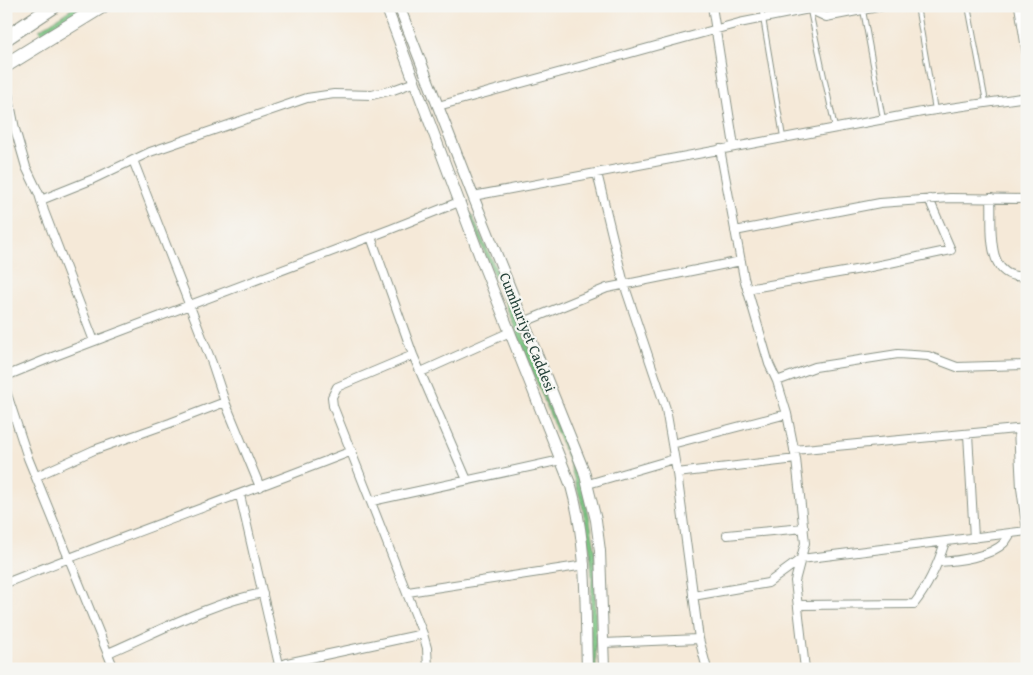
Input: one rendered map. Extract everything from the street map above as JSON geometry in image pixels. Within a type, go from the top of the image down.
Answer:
[{"type":"highway","points":[[6,38],[54,6]]},
{"type":"highway","points":[[6,65],[102,6]]},
{"type":"main road","name":"Cumhuriyet Caddesi","points":[[386,6],[459,202],[561,460],[577,506],[585,566],[587,669]]},
{"type":"main road","name":"Cumhuriyet Caddesi","points":[[400,6],[473,196],[588,484],[596,520],[600,551],[604,669]]},
{"type":"main road","points":[[459,202],[473,196]]},
{"type":"main road","points":[[604,647],[613,669]]},
{"type":"street","points":[[712,6],[734,146]]},
{"type":"street","points":[[438,106],[716,29],[810,7],[826,17],[862,8],[883,6]]},
{"type":"street","points":[[1019,6],[1027,55]]},
{"type":"street","points":[[41,200],[150,152],[307,98],[334,94],[372,94],[393,90],[414,82]]},
{"type":"street","points":[[6,83],[26,166],[41,200],[94,341]]},
{"type":"street","points":[[473,196],[783,137],[1027,96]]},
{"type":"street","points":[[720,149],[747,289],[769,364],[777,381],[787,414],[796,459],[805,542],[795,581],[805,669]]},
{"type":"street","points":[[133,160],[225,402],[260,488]]},
{"type":"street","points":[[597,173],[624,284],[666,409],[677,473],[699,639],[707,669]]},
{"type":"street","points":[[735,231],[880,203],[950,198],[1027,199]]},
{"type":"street","points":[[991,198],[990,230],[996,259],[1000,267],[1007,274],[1018,277],[1027,276]]},
{"type":"street","points":[[747,289],[861,269],[951,250],[929,199]]},
{"type":"street","points":[[6,376],[459,202]]},
{"type":"street","points":[[372,237],[413,355],[467,480]]},
{"type":"street","points":[[524,322],[607,288],[741,261]]},
{"type":"street","points":[[421,372],[510,332]]},
{"type":"street","points":[[777,381],[815,367],[898,354],[928,356],[957,367],[1027,365]]},
{"type":"street","points":[[413,355],[337,387],[334,392],[333,406],[408,592],[427,648],[428,669]]},
{"type":"street","points":[[6,391],[28,458],[37,476],[114,669]]},
{"type":"street","points":[[37,476],[94,450],[225,402]]},
{"type":"street","points":[[672,444],[787,414]]},
{"type":"street","points":[[794,450],[1027,428]]},
{"type":"street","points":[[693,596],[768,584],[801,559],[1027,531],[1021,488],[1018,429]]},
{"type":"street","points":[[968,434],[974,538]]},
{"type":"street","points":[[6,583],[260,488],[352,451]]},
{"type":"street","points":[[588,484],[674,459]]},
{"type":"street","points":[[677,473],[796,459]]},
{"type":"street","points":[[372,501],[561,460]]},
{"type":"street","points":[[240,495],[278,668],[423,634]]},
{"type":"street","points":[[727,535],[804,528]]},
{"type":"street","points":[[939,562],[957,561],[979,556],[1003,544],[1011,533]]},
{"type":"street","points":[[798,605],[914,604],[922,594],[939,562],[945,542]]},
{"type":"street","points":[[408,592],[585,566]]},
{"type":"street","points":[[108,653],[244,596],[263,593]]},
{"type":"street","points":[[604,647],[699,639]]},
{"type":"lane","points":[[761,6],[783,137]]},
{"type":"lane","points":[[917,6],[935,110]]},
{"type":"lane","points":[[968,6],[986,102]]},
{"type":"lane","points":[[810,7],[835,128]]},
{"type":"lane","points":[[862,8],[883,119]]},
{"type":"green space","points":[[76,6],[88,6],[42,36],[39,30]]},
{"type":"green space","points":[[471,213],[548,395],[585,494],[595,548],[596,669],[591,669],[590,621],[592,578],[590,550],[582,504],[569,462],[469,214]]}]
